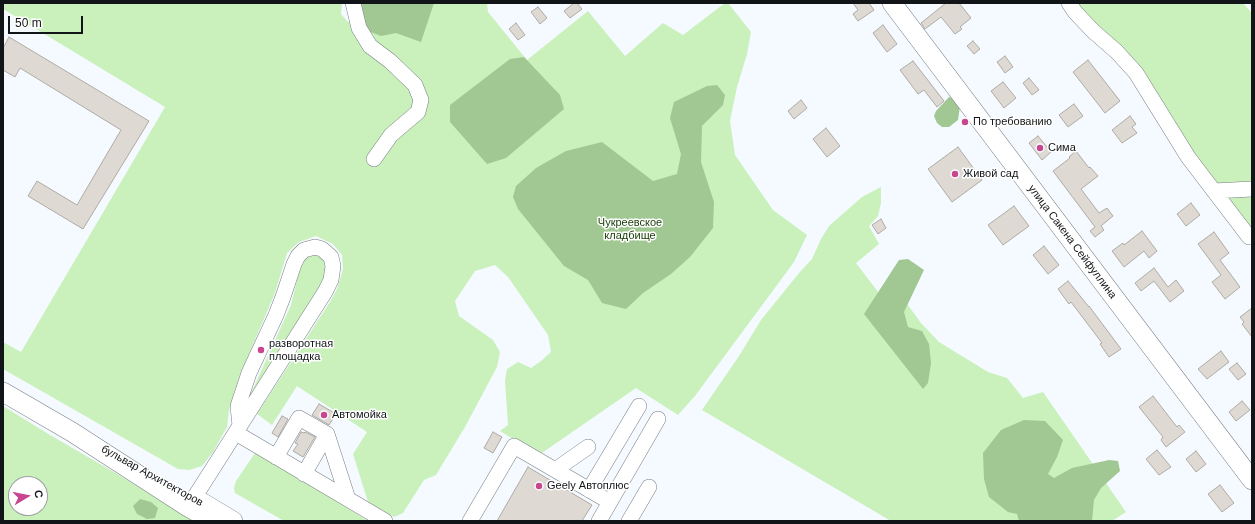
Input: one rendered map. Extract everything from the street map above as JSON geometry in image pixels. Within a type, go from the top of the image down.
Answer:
[{"type":"main road","name":"улица Сакена Сейфуллина","points":[[892,3],[1252,480]]},
{"type":"main road","name":"бульвар Архитекторов","points":[[3,392],[191,503],[233,521]]},
{"type":"main road","name":"бульвар Архитекторов","points":[[191,503],[213,521]]},
{"type":"street","points":[[353,3],[358,28],[370,46],[390,61],[415,85],[421,100],[418,112],[391,135],[374,160]]},
{"type":"street","points":[[1069,3],[1075,12],[1093,31],[1117,52],[1136,73],[1188,157],[1249,237]]},
{"type":"street","points":[[1214,191],[1252,190]]},
{"type":"street","points":[[191,503],[238,430],[321,300],[331,280],[333,266],[331,257],[322,249],[315,247],[304,250],[298,256],[276,315],[249,373],[238,406],[238,430]]},
{"type":"street","points":[[589,490],[639,406]]},
{"type":"street","points":[[276,457],[299,418],[327,434],[348,499]]},
{"type":"street","points":[[599,521],[658,419]]},
{"type":"street","points":[[238,430],[276,457],[385,521]]},
{"type":"street","points":[[304,474],[327,434]]},
{"type":"street","points":[[470,521],[514,446],[610,502]]},
{"type":"street","points":[[555,470],[588,447]]},
{"type":"street","points":[[629,521],[649,487]]},
{"type":"green space","name":"Чукреевское кладбище","points":[[3,3],[342,3],[341,14],[348,22],[360,18],[359,3],[487,3],[488,12],[527,60],[588,11],[625,56],[663,23],[683,35],[725,3],[728,3],[751,32],[730,121],[735,155],[773,210],[807,235],[794,262],[695,396],[678,415],[636,388],[539,455],[500,431],[508,425],[505,381],[507,369],[518,362],[531,368],[541,361],[551,352],[548,335],[508,277],[495,265],[475,271],[455,301],[459,316],[493,340],[500,352],[497,367],[465,427],[436,475],[424,480],[403,513],[394,517],[368,502],[353,454],[367,432],[297,386],[272,425],[257,414],[330,302],[337,289],[343,269],[342,255],[333,244],[316,236],[299,242],[287,253],[275,293],[239,377],[229,410],[227,427],[213,452],[202,466],[189,470],[178,469],[3,369],[3,342],[21,352],[165,107],[3,9]]},
{"type":"green space","points":[[359,3],[434,3],[421,42],[396,33],[381,36],[368,31]]},
{"type":"green space","points":[[1074,3],[1243,3],[1252,13],[1252,233]]},
{"type":"green space","points":[[524,57],[560,95],[564,109],[506,158],[487,164],[450,122],[450,105],[510,59]]},
{"type":"green space","name":"Чукреевское кладбище","points":[[717,85],[725,95],[723,105],[702,126],[701,162],[714,202],[713,228],[690,257],[671,274],[643,293],[626,309],[602,303],[588,280],[564,266],[518,209],[513,197],[516,186],[536,168],[566,151],[602,142],[653,181],[677,174],[681,154],[670,118],[674,102],[707,86]]},
{"type":"green space","points":[[949,97],[953,98],[960,106],[958,120],[949,127],[942,127],[937,123],[934,116],[936,111]]},
{"type":"green space","points":[[881,187],[881,203],[878,216],[869,226],[879,244],[856,263],[885,301],[897,290],[921,323],[939,342],[988,372],[1007,378],[1023,398],[1043,392],[1126,512],[1112,521],[891,521],[702,410],[739,356],[761,320],[812,259],[829,226],[862,197]]},
{"type":"green space","points":[[317,253],[325,257],[328,271],[315,295],[248,400],[291,305],[300,268],[307,255]]},
{"type":"green space","points":[[908,259],[924,270],[904,312],[908,327],[922,331],[929,344],[931,363],[928,383],[923,389],[864,314],[899,260]]},
{"type":"green space","points":[[3,406],[119,475],[194,521],[3,521]]},
{"type":"green space","points":[[1024,420],[1045,421],[1063,440],[1057,457],[1048,474],[1054,478],[1072,468],[1109,460],[1118,461],[1120,471],[1101,488],[1094,500],[1092,521],[1019,521],[1017,514],[1008,512],[989,497],[984,479],[983,453],[1001,430]]},
{"type":"green space","points":[[255,453],[278,465],[368,521],[284,521],[235,493],[234,488],[236,481]]},
{"type":"green space","points":[[140,499],[151,502],[158,508],[155,518],[147,519],[137,514],[133,506]]},
{"type":"building","points":[[574,3],[577,3],[582,9],[570,18],[564,11]]},
{"type":"building","points":[[853,3],[869,3],[874,10],[858,21],[853,14],[858,10]]},
{"type":"building","points":[[946,3],[959,3],[971,18],[960,27],[962,29],[955,34],[941,17],[925,29],[921,23]]},
{"type":"building","points":[[538,7],[547,18],[540,24],[531,12]]},
{"type":"building","points":[[516,23],[525,35],[518,40],[509,29]]},
{"type":"building","points":[[883,25],[897,44],[887,52],[873,33]]},
{"type":"building","points":[[9,37],[149,121],[83,229],[28,196],[37,181],[77,205],[121,130],[20,68],[15,77],[3,70],[3,48]]},
{"type":"building","points":[[973,41],[980,49],[974,54],[967,46]]},
{"type":"building","points":[[1005,56],[1013,67],[1005,73],[997,62]]},
{"type":"building","points":[[1088,60],[1120,101],[1105,113],[1073,72]]},
{"type":"building","points":[[913,61],[944,101],[937,107],[924,90],[918,94],[900,70]]},
{"type":"building","points":[[1029,78],[1039,90],[1032,95],[1023,83]]},
{"type":"building","points":[[1003,82],[1016,98],[1004,108],[991,91]]},
{"type":"building","points":[[801,100],[807,108],[794,119],[788,111]]},
{"type":"building","points":[[1074,104],[1083,116],[1068,127],[1059,115]]},
{"type":"building","points":[[1130,116],[1136,124],[1132,127],[1137,133],[1122,143],[1112,130]]},
{"type":"building","points":[[826,128],[840,146],[827,157],[813,139]]},
{"type":"building","name":"Сима","points":[[1038,136],[1051,152],[1042,160],[1029,143]]},
{"type":"building","name":"Живой сад","points":[[958,147],[982,180],[952,202],[928,169]]},
{"type":"building","points":[[1076,151],[1089,168],[1090,167],[1098,176],[1081,189],[1099,213],[1107,208],[1113,216],[1101,226],[1104,230],[1095,237],[1090,231],[1095,227],[1053,171],[1070,158],[1069,157]]},
{"type":"building","points":[[1191,203],[1200,215],[1186,226],[1177,214]]},
{"type":"building","points":[[1014,206],[1029,226],[1003,245],[988,225]]},
{"type":"building","points":[[881,219],[886,228],[878,234],[872,225]]},
{"type":"building","points":[[1142,231],[1157,251],[1149,258],[1144,251],[1124,267],[1112,251],[1123,243],[1124,245]]},
{"type":"building","points":[[1214,232],[1229,253],[1220,260],[1240,287],[1225,299],[1212,282],[1221,275],[1198,244]]},
{"type":"building","points":[[1044,246],[1059,265],[1048,274],[1033,255]]},
{"type":"building","points":[[1154,268],[1168,287],[1176,280],[1184,291],[1170,302],[1154,281],[1141,291],[1135,283]]},
{"type":"building","points":[[1068,281],[1121,349],[1109,357],[1100,344],[1102,343],[1071,302],[1069,304],[1058,289]]},
{"type":"building","points":[[1252,308],[1252,337],[1242,324],[1244,322],[1240,317]]},
{"type":"building","points":[[1221,351],[1229,362],[1207,379],[1198,369]]},
{"type":"building","points":[[1237,363],[1246,374],[1238,380],[1229,369]]},
{"type":"building","points":[[1153,396],[1177,427],[1179,425],[1185,432],[1166,447],[1161,440],[1163,437],[1139,407]]},
{"type":"building","points":[[1242,401],[1250,410],[1236,421],[1229,412]]},
{"type":"building","name":"Автомойка","points":[[319,404],[336,414],[329,425],[312,415]]},
{"type":"building","points":[[282,416],[288,419],[278,437],[272,433]]},
{"type":"building","points":[[301,432],[305,432],[315,437],[303,457],[293,451],[298,444],[295,443]]},
{"type":"building","points":[[493,432],[502,437],[493,453],[484,448]]},
{"type":"building","points":[[1157,450],[1171,467],[1159,475],[1146,459]]},
{"type":"building","points":[[1196,451],[1206,464],[1196,472],[1186,459]]},
{"type":"building","name":"Geely Автоплюс","points":[[528,467],[592,505],[582,521],[497,521]]},
{"type":"building","points":[[1220,485],[1234,503],[1222,512],[1208,494]]},
{"type":"place","name":"По требованию","points":[[965,122]]},
{"type":"place","name":"Сима","points":[[1040,148]]},
{"type":"place","name":"Живой сад","points":[[955,174]]},
{"type":"place","name":"разворотная площадка","points":[[261,350]]},
{"type":"place","name":"Автомойка","points":[[324,415]]},
{"type":"place","name":"Geely Автоплюс","points":[[539,486]]}]
